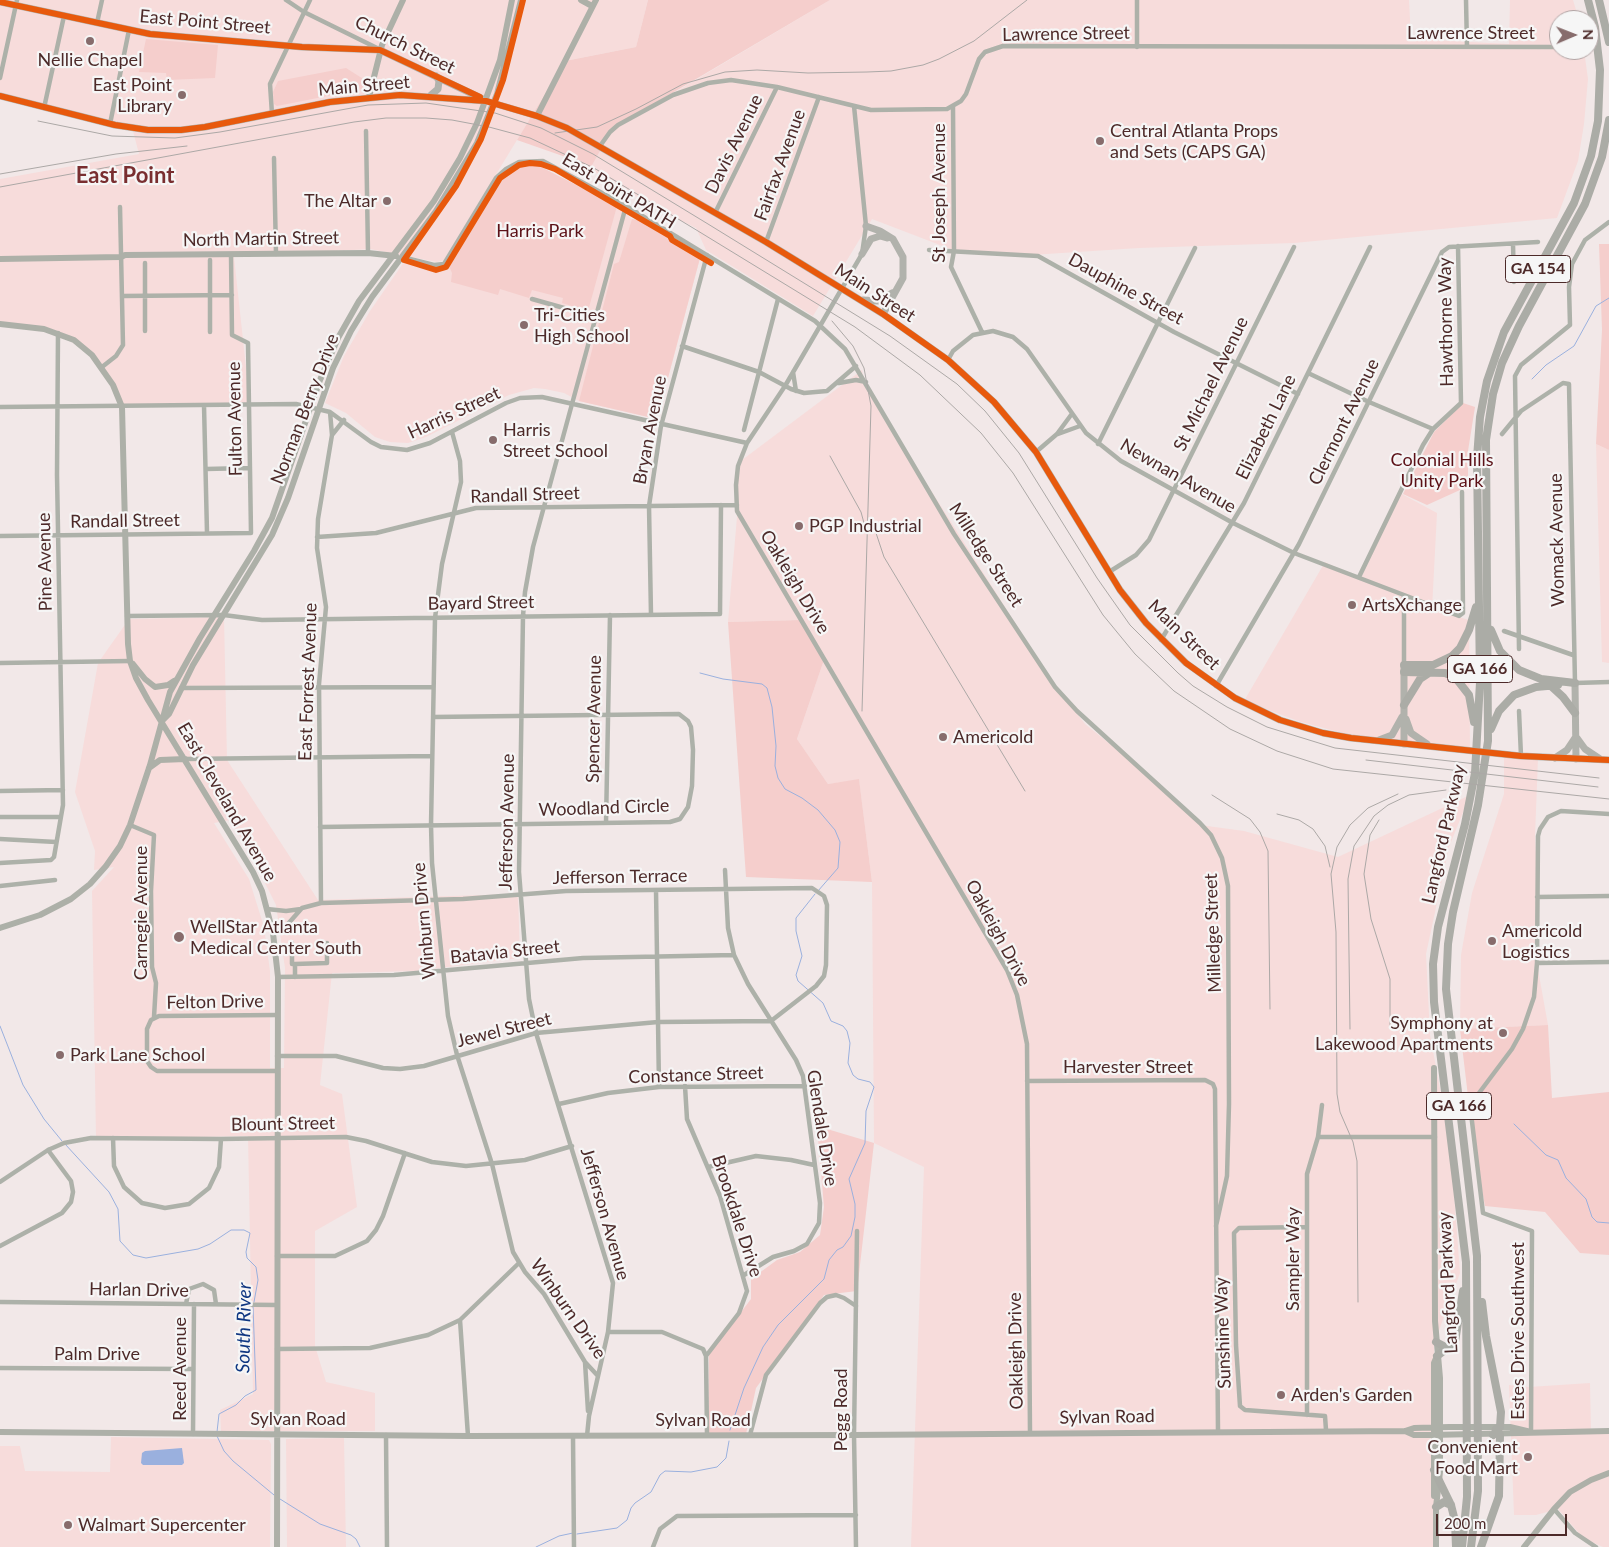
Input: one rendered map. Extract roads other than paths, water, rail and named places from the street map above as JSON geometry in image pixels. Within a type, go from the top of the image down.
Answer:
[{"type":"highway","name":"Langford Parkway","points":[[1471,1547],[1478,1491],[1477,1256],[1446,989],[1451,928],[1478,806],[1488,741],[1477,458],[1480,417],[1487,381],[1504,332],[1574,203],[1586,173],[1595,138],[1600,102],[1600,70],[1595,28],[1588,0]]},
{"type":"highway","points":[[1599,0],[1609,42]]},
{"type":"highway","name":"Langford Parkway","points":[[1462,1547],[1467,1512],[1468,1452],[1466,1262],[1435,1016],[1433,978],[1438,927],[1465,824],[1478,746],[1485,453],[1493,394],[1502,364],[1519,326],[1585,204],[1602,157],[1609,120]]},
{"type":"highway","name":"GA 154","points":[[1404,668],[1433,664],[1452,656],[1460,648],[1470,630],[1483,594]]},
{"type":"highway","points":[[1483,594],[1494,638],[1509,662],[1524,673],[1535,678],[1575,683]]},
{"type":"highway","points":[[1404,668],[1455,676],[1466,689],[1473,712],[1478,746]]},
{"type":"highway","points":[[1404,710],[1420,679],[1431,672]]},
{"type":"highway","points":[[1488,741],[1493,724],[1505,703],[1524,690],[1575,683]]},
{"type":"highway","points":[[1550,685],[1564,697],[1575,713]]},
{"type":"highway","points":[[1477,1256],[1486,1336],[1499,1398],[1497,1431],[1499,1496],[1481,1547]]},
{"type":"highway","points":[[1437,1356],[1449,1349],[1455,1342],[1459,1332],[1466,1262]]},
{"type":"highway","points":[[1436,1342],[1449,1349]]},
{"type":"highway","points":[[1434,1470],[1451,1505],[1456,1521],[1456,1547]]},
{"type":"highway","points":[[1436,1507],[1444,1502],[1451,1505]]},
{"type":"main road","points":[[369,97],[380,50],[403,0]]},
{"type":"main road","name":"Norman Berry Drive","points":[[0,928],[54,908],[90,884],[120,846],[130,825],[148,769],[164,708],[178,677],[272,518],[331,352],[358,301],[444,186],[477,123],[500,60],[512,0]]},
{"type":"main road","name":"Norman Berry Drive","points":[[162,721],[169,714],[181,688],[272,535],[288,498],[333,368],[351,331],[372,298],[456,182],[477,143],[502,78],[521,0]]},
{"type":"main road","points":[[537,116],[594,3],[580,0]]},
{"type":"main road","name":"East Point Street","points":[[0,2],[16,3],[129,30],[288,45],[380,50]]},
{"type":"main road","name":"Church Street","points":[[380,50],[478,98],[486,100]]},
{"type":"main road","points":[[428,96],[438,89],[439,81],[436,76]]},
{"type":"main road","name":"Main Street","points":[[0,96],[110,124],[148,130],[181,130],[369,97],[428,96],[478,98]]},
{"type":"main road","name":"Main Street","points":[[486,100],[537,116],[575,131],[766,242],[883,314],[948,360],[994,402],[1036,452],[1109,572],[1132,606],[1161,640],[1186,663],[1216,686],[1252,707],[1288,722],[1323,733],[1373,741],[1521,756],[1607,760]]},
{"type":"main road","points":[[866,226],[880,231],[895,242],[901,251],[905,264],[903,278],[883,314]]},
{"type":"main road","points":[[862,254],[871,239],[876,237],[886,238],[895,242]]},
{"type":"main road","name":"North Martin Street","points":[[0,259],[121,257],[125,255],[368,253],[402,257]]},
{"type":"main road","points":[[858,299],[882,300],[898,288]]},
{"type":"main road","name":"East Cleveland Avenue","points":[[0,324],[34,327],[58,333],[74,340],[102,367],[122,407],[124,535],[130,661],[136,678],[253,872],[267,909],[273,933],[278,977],[276,1138],[277,1547]]},
{"type":"main road","points":[[130,661],[145,679],[155,687],[168,685],[178,677]]},
{"type":"main road","points":[[1404,668],[1404,744]]},
{"type":"main road","name":"Womack Avenue","points":[[1575,683],[1576,759]]},
{"type":"main road","points":[[1373,741],[1392,735],[1398,727],[1404,710]]},
{"type":"main road","points":[[1404,710],[1411,733],[1432,746]]},
{"type":"main road","points":[[1554,758],[1567,750],[1576,735],[1585,749],[1607,760]]},
{"type":"main road","points":[[148,769],[160,760],[186,759]]},
{"type":"main road","points":[[1434,1068],[1437,1356],[1434,1363],[1439,1481],[1436,1507],[1436,1547]]},
{"type":"main road","name":"Sylvan Road","points":[[0,1432],[587,1436],[1405,1431],[1437,1427],[1531,1432],[1609,1432]]},
{"type":"main road","name":"Sylvan Road","points":[[1405,1431],[1414,1435],[1437,1435],[1497,1431]]},
{"type":"main road","points":[[1436,1507],[1434,1499],[1434,1470],[1437,1435]]},
{"type":"main road","points":[[1524,1547],[1554,1509],[1580,1486],[1609,1473]]},
{"type":"street","points":[[97,23],[102,0]]},
{"type":"street","name":"Church Street","points":[[286,0],[304,12],[380,50]]},
{"type":"street","points":[[272,114],[270,84],[310,0]]},
{"type":"street","points":[[1137,47],[1138,0]]},
{"type":"street","points":[[1466,0],[1467,47]]},
{"type":"street","points":[[0,78],[16,3]]},
{"type":"street","points":[[44,108],[64,16]]},
{"type":"street","points":[[110,124],[129,30]]},
{"type":"street","name":"Lawrence Street","points":[[953,107],[966,94],[979,59],[995,48],[1549,47]]},
{"type":"street","points":[[600,146],[610,132],[626,120],[689,88],[731,80],[777,87],[854,106],[888,111],[940,110],[953,107]]},
{"type":"street","name":"Davis Avenue","points":[[715,213],[777,87]]},
{"type":"street","name":"Fairfax Avenue","points":[[766,242],[819,97]]},
{"type":"street","points":[[737,505],[736,485],[738,466],[747,443],[784,386],[862,254],[866,226],[854,106]]},
{"type":"street","name":"St Joseph Avenue","points":[[953,107],[954,251],[952,267],[982,332]]},
{"type":"street","points":[[366,131],[368,253]]},
{"type":"street","points":[[274,158],[276,254]]},
{"type":"street","name":"Milledge Street","points":[[402,257],[434,265],[444,264],[496,178],[518,162],[535,160],[550,164],[626,206],[829,332],[856,366],[954,534],[1056,687],[1077,711],[1200,823],[1210,835],[1222,858],[1228,886],[1229,1104],[1227,1176],[1216,1226]]},
{"type":"street","name":"Jefferson Avenue","points":[[587,1436],[589,1416],[608,1332],[613,1292],[612,1275],[536,1033],[529,999],[519,894],[524,616],[528,567],[626,206]]},
{"type":"street","points":[[102,367],[116,356],[123,345],[120,207]]},
{"type":"street","points":[[1519,649],[1515,376],[1517,369],[1570,325],[1569,287],[1572,264],[1585,240],[1609,222]]},
{"type":"street","points":[[1458,246],[1538,242]]},
{"type":"street","points":[[1513,244],[1514,282]]},
{"type":"street","name":"Clermont Avenue","points":[[1216,686],[1294,553],[1442,252],[1448,246],[1458,246]]},
{"type":"street","name":"Hawthorne Way","points":[[1359,577],[1423,445],[1433,428],[1461,403],[1458,246]]},
{"type":"street","name":"St Michael Avenue","points":[[1109,572],[1145,547],[1294,247]]},
{"type":"street","name":"Elizabeth Lane","points":[[1161,640],[1233,523],[1370,247]]},
{"type":"street","points":[[1098,444],[1195,248]]},
{"type":"street","name":"Dauphine Street","points":[[929,250],[1038,256],[1158,324],[1298,394]]},
{"type":"street","name":"Fulton Avenue","points":[[231,255],[232,335],[248,343],[251,532]]},
{"type":"street","name":"Bryan Avenue","points":[[651,614],[649,506],[662,423],[707,255]]},
{"type":"street","points":[[210,260],[210,332]]},
{"type":"street","points":[[145,263],[145,331]]},
{"type":"street","points":[[122,296],[232,295]]},
{"type":"street","points":[[744,430],[778,299]]},
{"type":"street","points":[[532,300],[596,317]]},
{"type":"street","points":[[948,360],[953,351],[965,340],[982,332]]},
{"type":"street","name":"Newnan Avenue","points":[[982,332],[1003,332],[1022,343],[1071,415],[1098,444],[1174,491],[1294,553],[1459,616],[1463,613],[1462,492]]},
{"type":"street","name":"Pine Avenue","points":[[56,842],[61,817],[63,790],[58,535],[58,333]]},
{"type":"street","points":[[682,346],[759,372],[796,391],[817,394],[827,391],[839,383],[856,366]]},
{"type":"street","points":[[793,370],[796,391]]},
{"type":"street","points":[[1308,373],[1369,402],[1433,428]]},
{"type":"street","points":[[839,383],[856,380],[866,382]]},
{"type":"street","name":"Womack Avenue","points":[[1516,417],[1563,383],[1569,384],[1575,683]]},
{"type":"street","name":"Harris Street","points":[[0,407],[311,406],[330,412],[344,420],[371,442],[394,450],[418,448],[520,398],[542,397],[747,443]]},
{"type":"street","points":[[204,405],[207,533]]},
{"type":"street","name":"East Forrest Avenue","points":[[321,903],[318,688],[326,620],[325,598],[318,562],[317,538],[318,510],[332,435],[330,412]]},
{"type":"street","points":[[1036,452],[1057,434],[1071,415]]},
{"type":"street","points":[[1502,434],[1516,417]]},
{"type":"street","name":"East Forrest Avenue","points":[[332,435],[344,420]]},
{"type":"street","points":[[1057,434],[1080,426]]},
{"type":"street","name":"Winburn Drive","points":[[452,432],[458,451],[461,472],[455,512],[442,564],[435,618],[431,825],[435,900],[448,1016],[457,1056],[492,1164],[508,1239],[519,1263],[544,1294],[585,1362],[598,1376]]},
{"type":"street","points":[[206,469],[249,468]]},
{"type":"street","name":"Bayard Street","points":[[127,616],[224,615],[262,620],[326,620],[720,614],[720,505]]},
{"type":"street","name":"Randall Street","points":[[317,538],[376,533],[476,508],[737,505]]},
{"type":"street","name":"Oakleigh Drive","points":[[737,505],[742,518],[1007,970],[1017,995],[1024,1021],[1027,1081],[1030,1432]]},
{"type":"street","name":"Randall Street","points":[[0,536],[251,532]]},
{"type":"street","points":[[1404,596],[1404,668]]},
{"type":"street","name":"Spencer Avenue","points":[[606,823],[610,615]]},
{"type":"street","points":[[1504,631],[1574,655]]},
{"type":"street","points":[[0,663],[130,661]]},
{"type":"street","points":[[1575,683],[1609,682]]},
{"type":"street","points":[[181,688],[433,687]]},
{"type":"street","points":[[1519,711],[1521,756]]},
{"type":"street","name":"Woodland Circle","points":[[320,827],[670,822],[680,819],[688,807],[694,766],[691,727],[683,716],[674,714],[608,714],[433,717]]},
{"type":"street","points":[[186,759],[432,756]]},
{"type":"street","points":[[0,791],[63,790]]},
{"type":"street","points":[[1609,814],[1561,811],[1548,817],[1543,823],[1538,836],[1537,963],[1609,962]]},
{"type":"street","points":[[0,817],[61,817]]},
{"type":"street","name":"Carnegie Avenue","points":[[130,825],[154,835],[151,891],[152,966],[156,983],[154,1017]]},
{"type":"street","points":[[0,839],[56,842],[51,860],[0,863]]},
{"type":"street","name":"Glendale Drive","points":[[725,870],[728,928],[734,955],[771,1021],[796,1060],[805,1086],[820,1214],[813,1237],[801,1248],[773,1257],[744,1275]]},
{"type":"street","points":[[0,886],[26,885],[55,880]]},
{"type":"street","name":"Jefferson Terrace","points":[[267,909],[286,911],[321,903],[435,900],[519,894],[812,888],[820,892],[826,900],[826,965],[824,976],[816,986],[771,1021]]},
{"type":"street","points":[[656,890],[658,1087]]},
{"type":"street","points":[[1537,898],[1609,896]]},
{"type":"street","points":[[273,933],[287,925],[302,908]]},
{"type":"street","points":[[292,943],[292,964],[295,964],[295,977]]},
{"type":"street","points":[[295,964],[327,963],[327,944]]},
{"type":"street","name":"Batavia Street","points":[[278,977],[442,972],[583,958],[734,955]]},
{"type":"street","name":"Estes Drive Southwest","points":[[1531,1432],[1532,1231],[1483,1213],[1470,1105],[1512,1048],[1523,1029],[1534,996],[1537,963]]},
{"type":"street","name":"Felton Drive","points":[[277,1015],[154,1017],[147,1029],[147,1061],[157,1071],[277,1071]]},
{"type":"street","name":"Jewel Street","points":[[277,1056],[336,1056],[384,1068],[400,1069],[424,1066],[536,1033],[658,1022],[771,1021]]},
{"type":"street","name":"Harvester Street","points":[[1027,1081],[1205,1080],[1213,1084],[1215,1099]]},
{"type":"street","name":"Brookdale Drive","points":[[685,1086],[687,1119],[720,1196],[747,1291],[743,1306],[706,1356]]},
{"type":"street","name":"Constance Street","points":[[558,1104],[608,1093],[658,1087],[805,1086]]},
{"type":"street","name":"Milledge Street","points":[[1215,1099],[1218,1431]]},
{"type":"street","name":"Sampler Way","points":[[1307,1415],[1307,1174],[1318,1137],[1322,1105]]},
{"type":"street","name":"Blount Street","points":[[0,1182],[48,1150],[77,1139],[346,1137],[450,1166],[525,1160],[572,1146]]},
{"type":"street","points":[[1318,1137],[1435,1137]]},
{"type":"street","points":[[113,1138],[114,1166],[124,1187],[142,1202],[165,1208],[189,1204],[209,1188],[219,1167],[221,1139]]},
{"type":"street","points":[[0,1246],[62,1213],[71,1202],[73,1192],[71,1181],[48,1150]]},
{"type":"street","points":[[277,1256],[335,1256],[367,1241],[376,1230],[383,1216],[405,1153]]},
{"type":"street","points":[[708,1167],[756,1156],[814,1165]]},
{"type":"street","name":"Sunshine Way","points":[[1307,1227],[1236,1229],[1234,1294],[1241,1408],[1245,1410],[1325,1416],[1326,1430]]},
{"type":"street","name":"Pegg Road","points":[[856,1547],[854,1435],[857,1231]]},
{"type":"street","points":[[277,1349],[353,1349],[386,1346],[428,1335],[460,1320],[519,1263]]},
{"type":"street","points":[[186,1304],[189,1289],[203,1284],[214,1290],[216,1304]]},
{"type":"street","points":[[750,1435],[760,1389],[766,1375],[820,1303],[827,1297],[836,1295],[856,1306]]},
{"type":"street","name":"Harlan Drive","points":[[0,1302],[277,1305]]},
{"type":"street","name":"Reed Avenue","points":[[193,1434],[194,1304]]},
{"type":"street","points":[[460,1320],[468,1436]]},
{"type":"street","points":[[608,1332],[662,1332],[703,1349],[706,1356],[707,1435]]},
{"type":"street","points":[[585,1362],[589,1416]]},
{"type":"street","name":"Palm Drive","points":[[0,1368],[193,1369]]},
{"type":"street","points":[[386,1435],[387,1547]]},
{"type":"street","points":[[573,1436],[574,1547]]},
{"type":"street","points":[[1554,1509],[1577,1535],[1596,1547]]},
{"type":"street","points":[[653,1547],[655,1538],[664,1525],[677,1516],[856,1515]]},
{"type":"water","points":[[182,1448],[184,1463],[182,1465],[143,1465],[141,1463],[142,1453],[145,1451]]},
{"type":"waterway","points":[[1532,379],[1546,365],[1574,346],[1596,306],[1609,298]]},
{"type":"waterway","points":[[700,673],[723,679],[762,684],[767,688],[772,707],[776,746],[775,766],[778,778],[785,789],[802,798],[818,810],[835,830],[840,842],[838,868],[818,891]]},
{"type":"waterway","points":[[730,1430],[744,1388],[763,1347],[778,1325],[824,1279],[829,1260],[837,1250],[843,1247],[851,1236],[855,1217],[855,1204],[849,1179],[865,1143],[866,1111],[874,1087],[870,1082],[858,1079],[853,1075],[848,1063],[850,1043],[847,1031],[843,1026],[831,1021],[823,1003],[798,981],[796,975],[802,956],[796,931],[796,918],[815,894]]},
{"type":"waterway","name":"South River","points":[[0,1026],[23,1085],[44,1119],[62,1141]]},
{"type":"waterway","points":[[1514,1124],[1546,1155],[1558,1160],[1566,1178],[1586,1199],[1592,1217],[1597,1222],[1609,1223]]},
{"type":"waterway","name":"South River","points":[[65,1144],[109,1192],[118,1209],[120,1241],[133,1255],[146,1258],[198,1249],[210,1244],[231,1230],[244,1230],[250,1233],[246,1252],[247,1258],[256,1267],[258,1280],[254,1302]]},
{"type":"waterway","name":"South River","points":[[217,1432],[219,1414],[236,1405],[245,1396],[256,1390],[253,1306]]},
{"type":"waterway","name":"South River","points":[[217,1436],[224,1451],[233,1461],[274,1495]]},
{"type":"waterway","points":[[577,1534],[617,1528],[627,1520],[635,1503],[651,1492],[660,1475],[665,1471],[691,1472],[717,1467],[726,1458],[729,1441]]},
{"type":"waterway","name":"South River","points":[[280,1499],[320,1524],[351,1535],[356,1539],[360,1547]]},
{"type":"waterway","points":[[536,1547],[559,1536],[573,1533]]},
{"type":"railway","points":[[555,133],[597,127],[683,84],[725,72],[757,70],[808,73],[867,72],[891,71],[923,65],[974,41],[1027,0]]},
{"type":"railway","points":[[38,121],[112,136],[175,138],[220,132],[368,105],[426,103],[495,113],[541,128],[593,154],[708,224],[890,336],[957,384],[985,411],[1019,453],[1097,578],[1130,625],[1193,686],[1227,707],[1267,727],[1335,748],[1599,778]]},
{"type":"railway","points":[[0,187],[354,122],[386,118],[452,120],[530,138],[594,168],[698,231],[855,327],[920,375],[981,433],[1013,473],[1103,615],[1135,654],[1174,691],[1230,729],[1277,751],[1333,769],[1609,799]]},
{"type":"railway","points":[[0,174],[116,154],[187,146]]},
{"type":"railway","points":[[832,321],[853,346],[864,368],[871,406],[862,711]]},
{"type":"railway","points":[[830,456],[861,512],[864,523]]},
{"type":"railway","points":[[872,521],[884,557],[1025,791]]},
{"type":"railway","points":[[1366,760],[1598,787]]},
{"type":"railway","points":[[1350,1029],[1348,879],[1354,846],[1374,816],[1388,805],[1409,795],[1446,790]]},
{"type":"railway","points":[[1358,1302],[1357,1161],[1353,1142],[1340,1112],[1337,1094],[1336,932],[1331,874],[1337,847],[1350,825],[1368,808],[1398,794]]},
{"type":"railway","points":[[1212,795],[1250,819],[1260,832],[1268,851],[1270,1009]]},
{"type":"railway","points":[[1277,814],[1299,820],[1313,829],[1325,846],[1330,867]]},
{"type":"railway","points":[[1379,820],[1370,835],[1364,874],[1371,919],[1390,979],[1390,1028]]},
{"type":"place","name":"Nellie Chapel","points":[[90,41]]},
{"type":"place","name":"East Point Library","points":[[182,95]]},
{"type":"place","name":"Central Atlanta Props and Sets (CAPS GA)","points":[[1100,141]]},
{"type":"place","name":"The Altar","points":[[387,201]]},
{"type":"place","name":"Tri-Cities High School","points":[[524,325]]},
{"type":"place","name":"Harris Street School","points":[[493,440]]},
{"type":"place","name":"PGP Industrial","points":[[799,526]]},
{"type":"place","name":"ArtsXchange","points":[[1352,605]]},
{"type":"place","name":"Americold","points":[[943,737]]},
{"type":"place","name":"WellStar Atlanta Medical Center South","points":[[179,937]]},
{"type":"place","name":"Americold Logistics","points":[[1492,941]]},
{"type":"place","name":"Symphony at Lakewood Apartments","points":[[1503,1033]]},
{"type":"place","name":"Park Lane School","points":[[60,1055]]},
{"type":"place","name":"Arden's Garden","points":[[1281,1395]]},
{"type":"place","name":"Convenient Food Mart","points":[[1528,1457]]},
{"type":"place","name":"Walmart Supercenter","points":[[68,1525]]},
{"type":"district","name":"East Point","points":[[125,176]]},
{"type":"park label","name":"Harris Park","points":[[540,231]]},
{"type":"park label","name":"Colonial Hills Unity Park","points":[[1442,470]]}]
